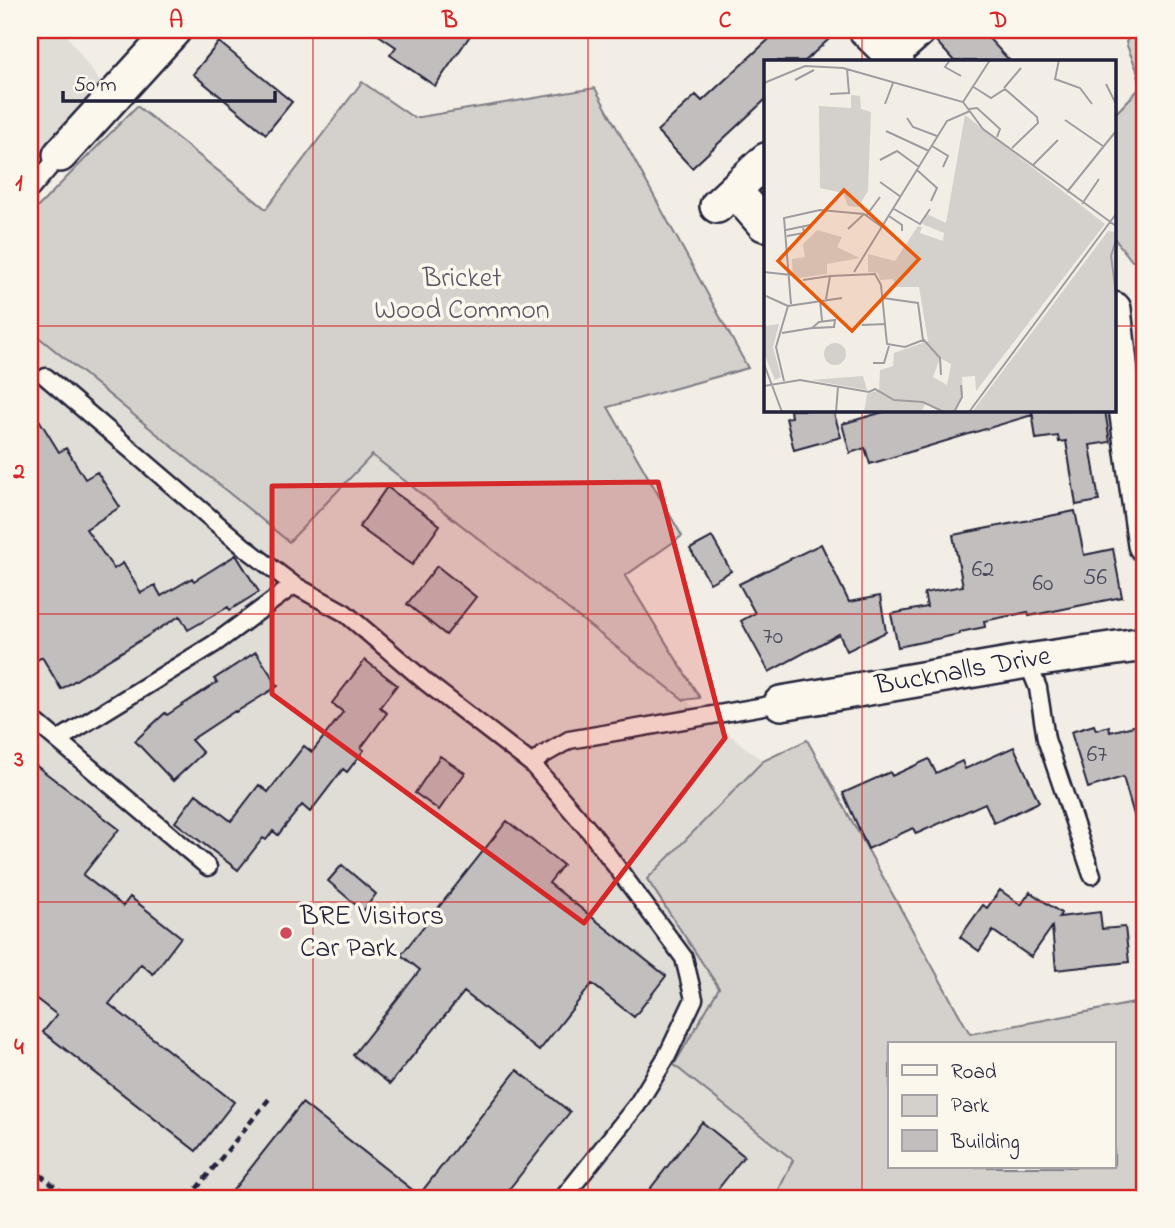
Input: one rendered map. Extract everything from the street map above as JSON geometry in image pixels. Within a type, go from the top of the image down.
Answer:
[{"type":"street","points":[[60,155],[174,30]]},
{"type":"street","points":[[882,51],[919,30]]},
{"type":"street","points":[[764,161],[725,198],[764,223]]},
{"type":"street","points":[[1116,322],[1145,545]]},
{"type":"street","name":"Bucknalls Drive","points":[[781,703],[1145,644]]},
{"type":"lane","points":[[30,190],[60,155]]},
{"type":"lane","points":[[46,377],[233,537],[295,585],[345,612],[427,683],[531,764],[592,834],[684,958],[694,999],[667,1056],[637,1105],[563,1198]]},
{"type":"lane","points":[[58,740],[214,644],[295,585]]},
{"type":"lane","points":[[1027,661],[1038,688],[1046,739],[1092,875]]},
{"type":"lane","points":[[531,764],[569,740],[781,703]]},
{"type":"lane","points":[[30,717],[208,867]]},
{"type":"path","points":[[189,1198],[269,1099]]},
{"type":"path","points":[[30,1167],[70,1198]]},
{"type":"highlighted area","points":[[658,482],[725,738],[584,923],[272,694],[272,486]]},
{"type":"shaded area","points":[[30,30],[63,30],[100,82],[30,186]]},
{"type":"shaded area","points":[[30,330],[289,542],[372,455],[763,761],[647,879],[719,988],[674,1065],[793,1160],[775,1198],[30,1198]]},
{"type":"green space","points":[[1135,30],[1145,30],[1145,258],[1132,261],[1116,241],[1116,113],[1140,88],[1137,70],[1126,42]]},
{"type":"green space","name":"Bricket Wood Common","points":[[362,82],[414,118],[595,88],[748,368],[608,407],[682,536],[625,576],[700,698],[684,700],[372,455],[289,542],[30,330],[30,215],[137,106],[266,209]]},
{"type":"green space","points":[[807,740],[970,1034],[1145,1001],[1145,1198],[775,1198],[793,1160],[674,1065],[719,988],[647,879],[763,761]]},
{"type":"building","points":[[371,30],[474,30],[435,86],[390,55],[396,47]]},
{"type":"building","points":[[779,30],[839,30],[806,60],[764,60],[764,101],[692,168],[657,131],[696,95],[702,101]]},
{"type":"building","points":[[938,30],[981,30],[1009,60],[953,60],[935,40]]},
{"type":"building","points":[[219,42],[292,102],[266,134],[193,74]]},
{"type":"building","points":[[30,405],[59,452],[66,448],[85,479],[97,472],[120,507],[86,529],[114,569],[123,563],[141,593],[155,585],[161,596],[192,578],[194,581],[236,555],[259,592],[230,610],[228,607],[188,630],[180,616],[61,689],[42,657],[30,665]]},
{"type":"building","points":[[790,411],[833,411],[841,437],[794,450],[786,418],[791,417]]},
{"type":"building","points":[[887,411],[1031,411],[1032,415],[870,464],[865,448],[850,453],[842,424]]},
{"type":"building","points":[[1032,411],[1105,411],[1110,442],[1090,445],[1099,501],[1076,505],[1066,441],[1059,442],[1058,436],[1036,439]]},
{"type":"building","points":[[387,487],[440,525],[412,565],[359,527]]},
{"type":"building","points":[[1075,511],[1084,555],[1113,549],[1122,597],[1029,616],[1028,612],[984,621],[985,627],[898,647],[891,614],[927,607],[924,593],[963,586],[953,535]]},
{"type":"building","points":[[712,537],[731,571],[710,583],[690,549]]},
{"type":"building","points":[[821,544],[849,602],[880,596],[886,632],[847,651],[839,634],[769,672],[741,621],[755,613],[739,584]]},
{"type":"building","points":[[437,566],[476,597],[446,635],[407,604]]},
{"type":"building","points":[[256,652],[278,686],[191,740],[203,753],[173,781],[135,741],[165,713],[167,715],[217,682],[214,679]]},
{"type":"building","points":[[365,660],[397,685],[380,707],[387,713],[347,772],[343,769],[310,812],[302,805],[278,835],[273,831],[266,840],[263,838],[238,870],[175,822],[196,794],[231,821],[259,785],[268,792],[304,746],[312,752],[343,712],[332,703]]},
{"type":"building","points":[[1145,723],[1145,831],[1139,832],[1123,777],[1088,788],[1071,732],[1094,725],[1096,730],[1109,726],[1110,732]]},
{"type":"building","points":[[1014,747],[1039,802],[994,823],[985,803],[916,834],[913,828],[868,849],[843,793],[890,772],[892,776],[929,759],[936,773],[962,761],[965,769]]},
{"type":"building","points":[[440,756],[465,773],[439,810],[415,793]]},
{"type":"building","points":[[30,761],[119,829],[83,875],[123,906],[130,897],[181,937],[153,974],[141,964],[109,1004],[234,1102],[196,1151],[43,1032],[57,1015],[30,994]]},
{"type":"building","points":[[507,821],[563,865],[549,883],[666,976],[634,1017],[592,984],[539,1051],[464,992],[390,1084],[353,1055],[420,970],[401,955]]},
{"type":"building","points":[[342,865],[376,894],[363,911],[328,881]]},
{"type":"building","points":[[1000,890],[1021,905],[1030,892],[1061,913],[1059,917],[1100,912],[1102,929],[1125,927],[1129,962],[1056,970],[1052,927],[1031,957],[993,931],[979,951],[960,937],[983,905],[987,908]]},
{"type":"building","points":[[517,1070],[570,1112],[502,1198],[227,1198],[302,1103],[419,1195]]},
{"type":"building","points":[[702,1122],[744,1156],[711,1198],[643,1198]]},
{"type":"place","name":"BRE Visitors Car Park","points":[[286,933]]}]
